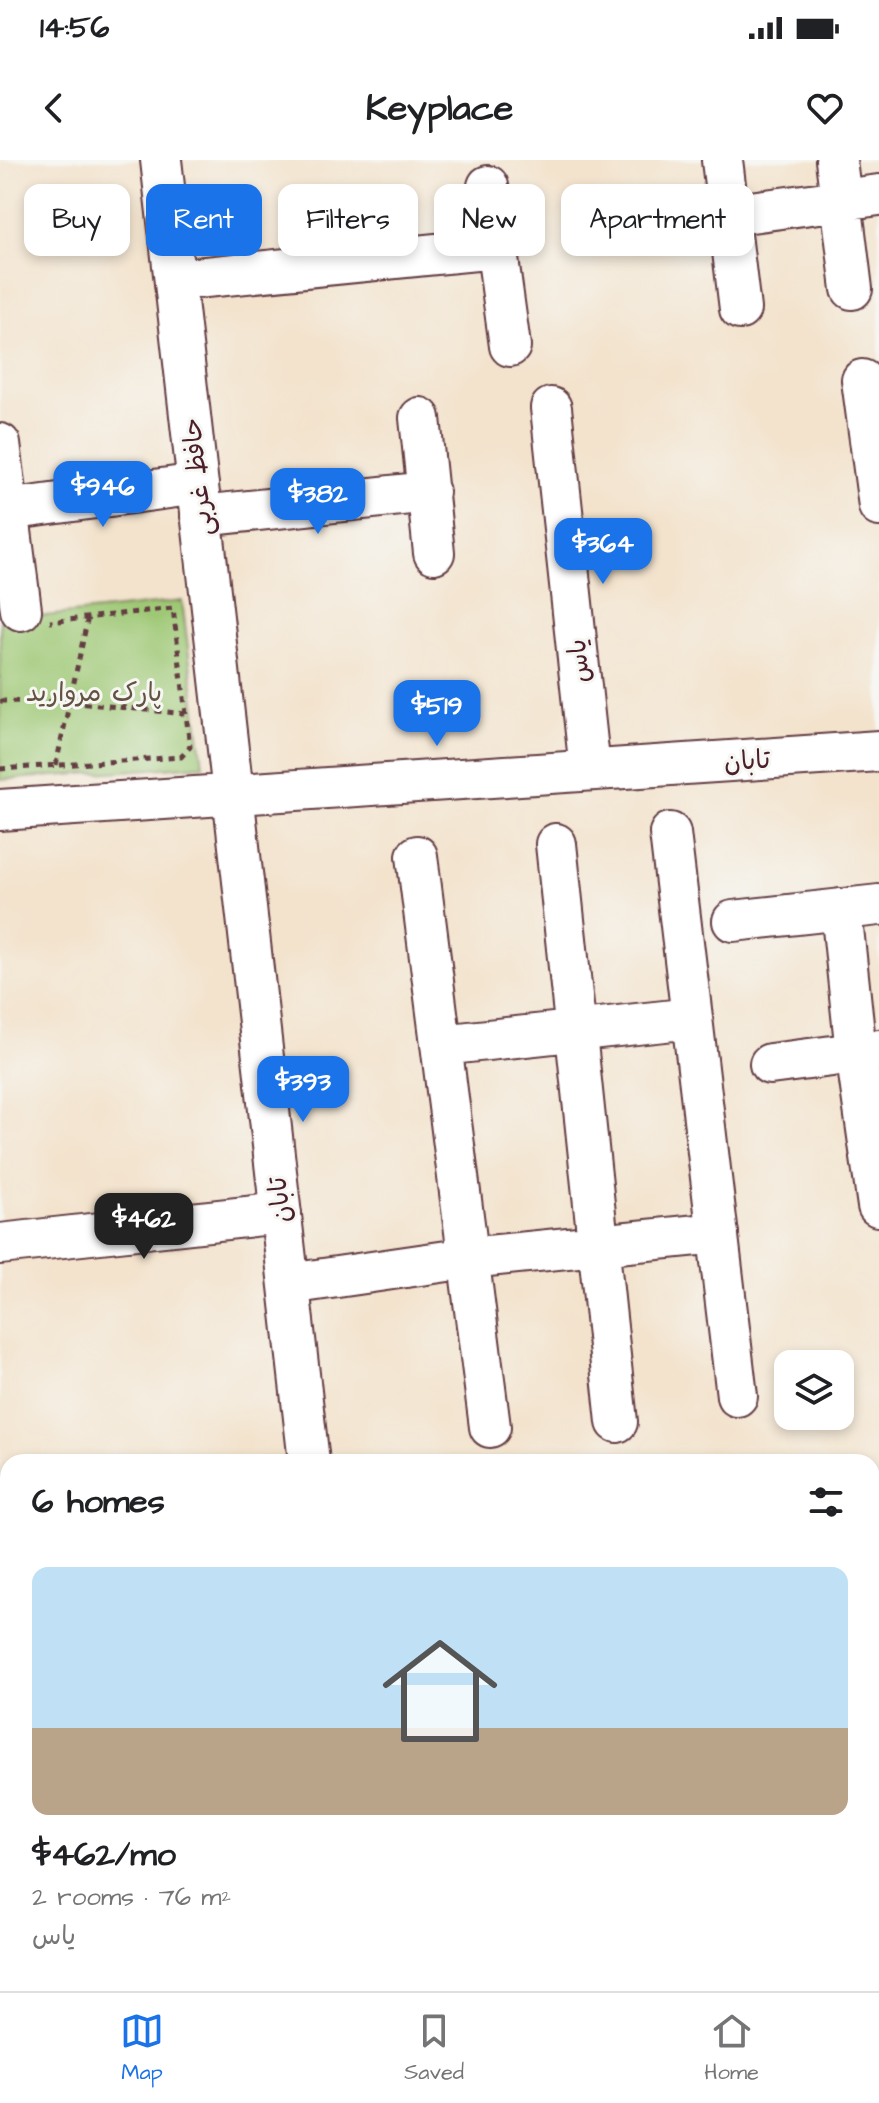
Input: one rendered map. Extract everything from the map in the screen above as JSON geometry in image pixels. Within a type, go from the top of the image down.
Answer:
[{"type":"street","name":"حافظ غربی","points":[[161,160],[232,794]]},
{"type":"street","points":[[722,160],[725,184]]},
{"type":"street","points":[[836,160],[860,197],[852,289]]},
{"type":"street","points":[[754,211],[860,197]]},
{"type":"street","points":[[175,280],[434,254]]},
{"type":"street","points":[[497,256],[510,346]]},
{"type":"street","points":[[733,256],[740,309]]},
{"type":"street","points":[[862,380],[879,506]]},
{"type":"street","name":"یاس","points":[[551,408],[590,770]]},
{"type":"street","points":[[420,418],[434,553]]},
{"type":"street","points":[[0,444],[4,511],[28,616]]},
{"type":"street","points":[[4,511],[429,492]]},
{"type":"street","name":"تابان","points":[[0,810],[879,751]]},
{"type":"street","name":"تابان","points":[[232,794],[308,1454]]},
{"type":"street","points":[[670,833],[737,1396]]},
{"type":"street","points":[[556,844],[617,1422]]},
{"type":"street","points":[[417,856],[490,1427]]},
{"type":"street","points":[[733,921],[860,907],[878,1206]]},
{"type":"street","points":[[441,1045],[692,1018]]},
{"type":"street","points":[[770,1064],[868,1051]]},
{"type":"street","points":[[0,1244],[281,1213]]},
{"type":"street","points":[[289,1284],[468,1258],[718,1233]]},
{"type":"path","points":[[0,769],[181,757],[190,747],[173,608],[88,617],[28,616]]},
{"type":"path","points":[[56,765],[88,617]]},
{"type":"path","points":[[0,701],[69,702],[186,714]]},
{"type":"green space","name":"پارک مروارید","points":[[182,601],[203,765],[0,780],[0,621]]}]
